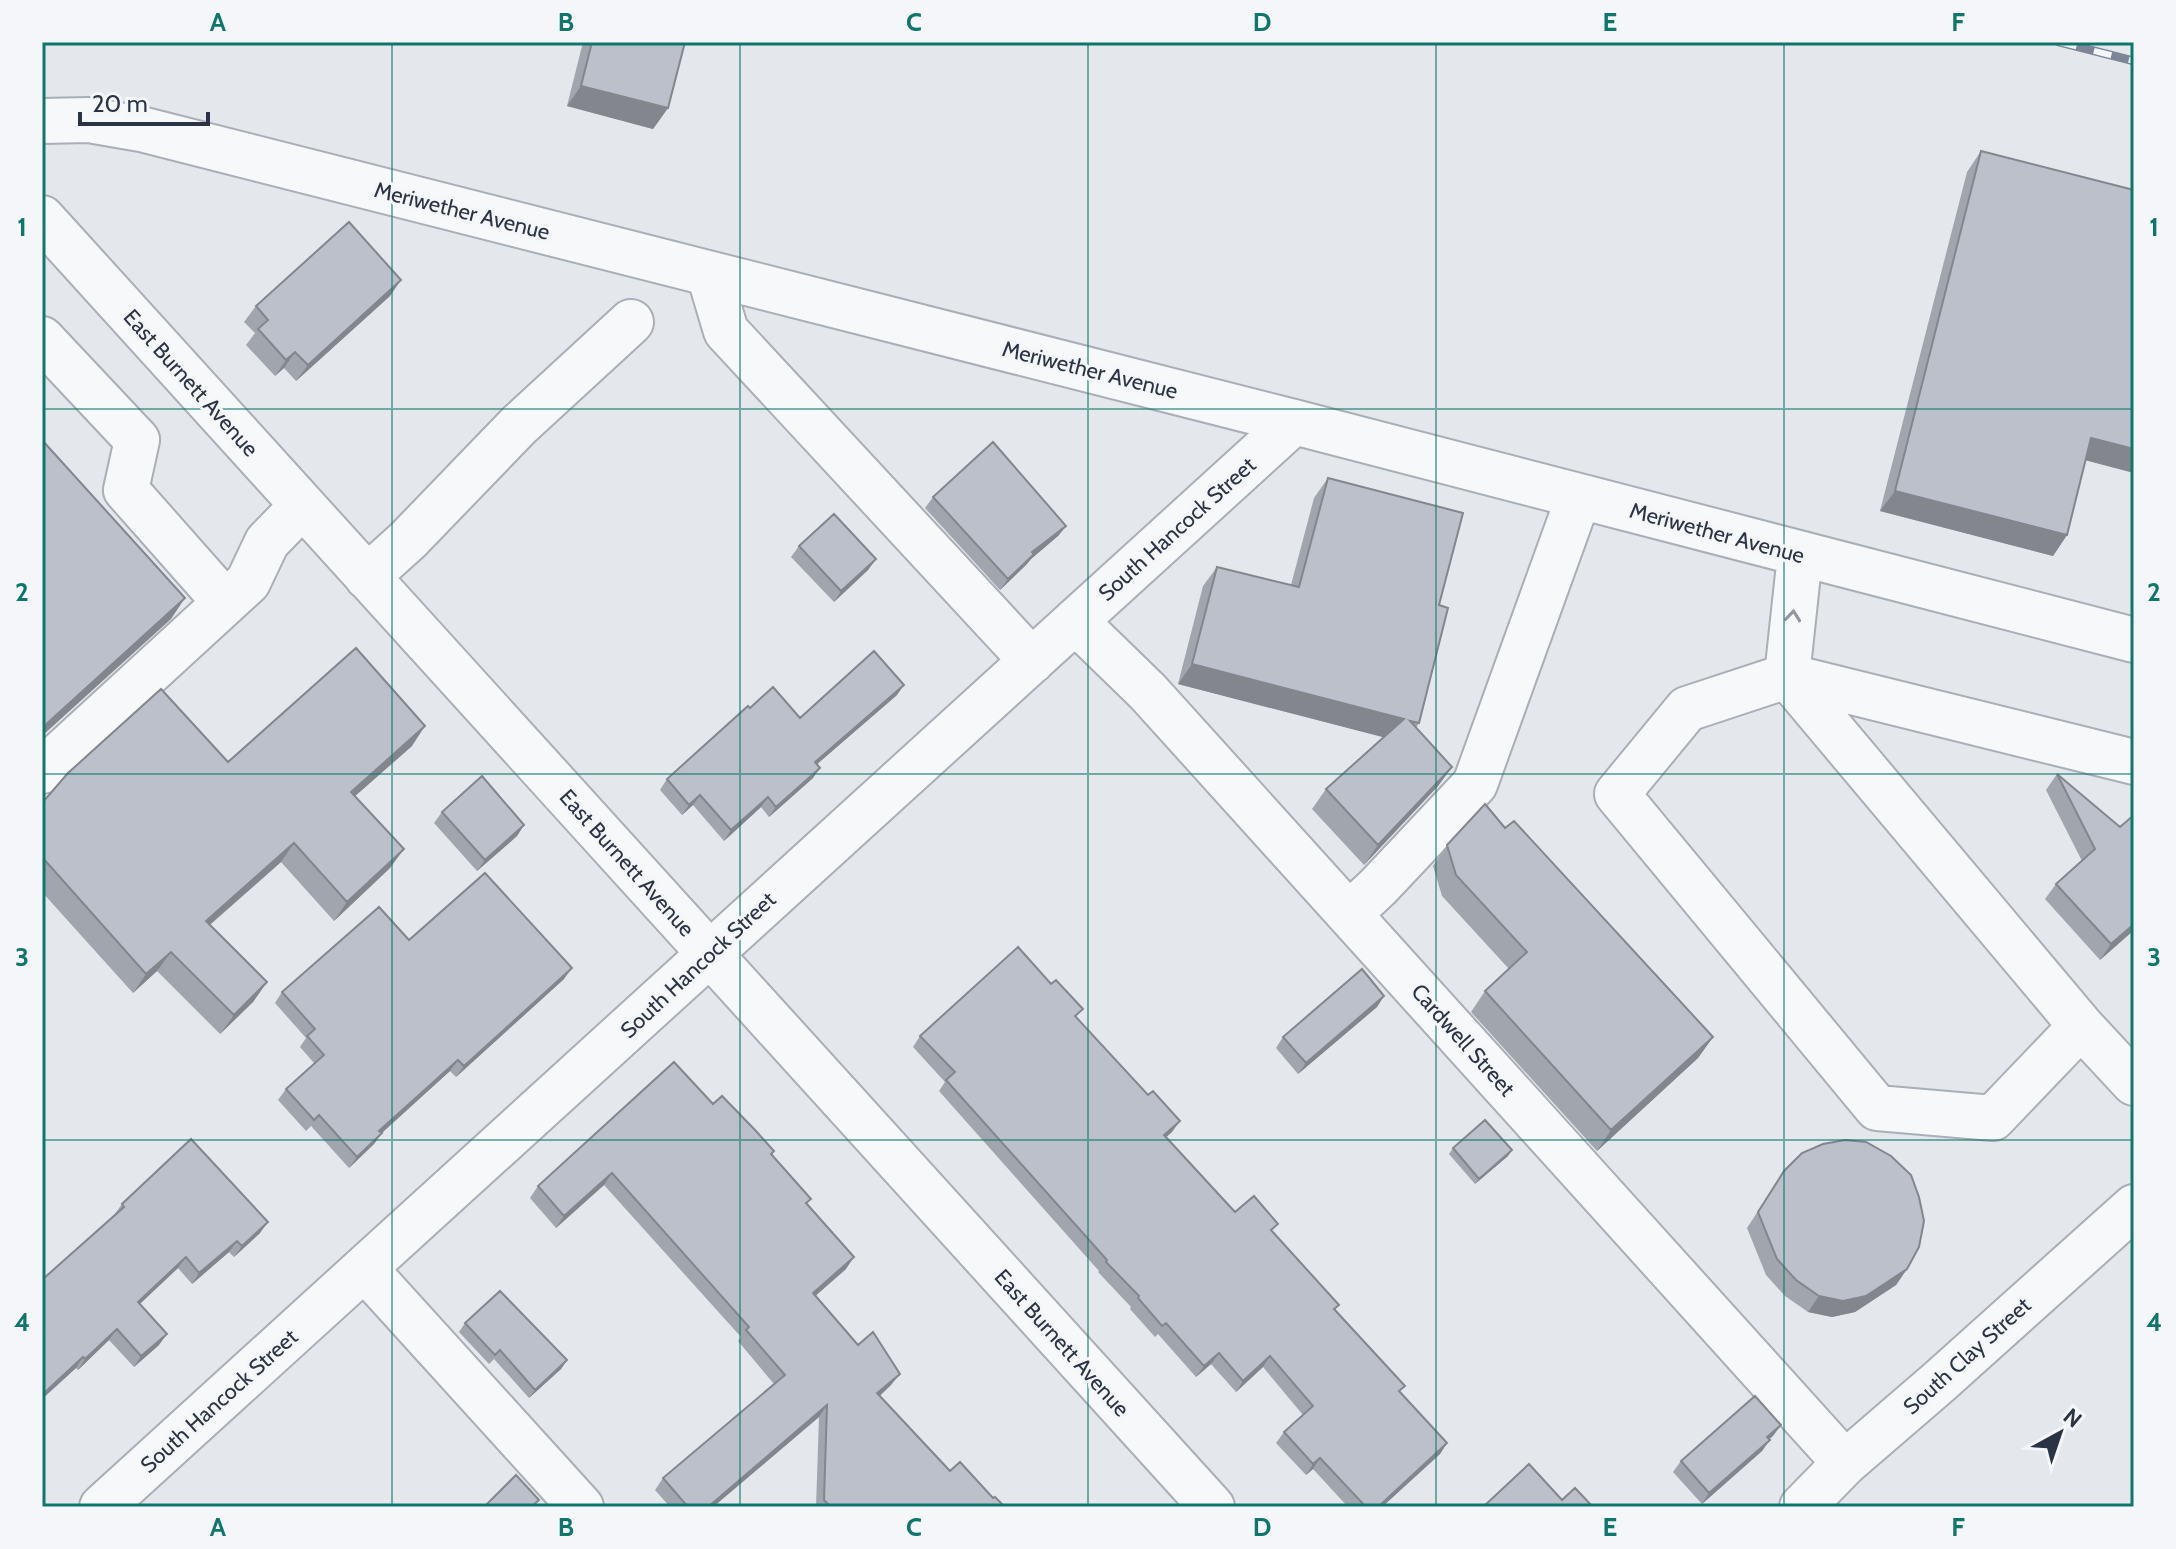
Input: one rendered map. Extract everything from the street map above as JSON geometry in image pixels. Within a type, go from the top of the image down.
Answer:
[{"type":"street","name":"Meriwether Avenue","points":[[42,121],[89,120],[141,129],[1294,422],[2134,640]]},
{"type":"street","name":"East Burnett Avenue","points":[[42,218],[1212,1507]]},
{"type":"street","points":[[709,274],[726,331],[1032,661]]},
{"type":"street","points":[[367,577],[408,540],[519,425],[631,322]]},
{"type":"street","points":[[42,339],[137,440],[126,490],[225,602]]},
{"type":"street","name":"South Hancock Street","points":[[102,1507],[1294,422]]},
{"type":"street","points":[[1349,914],[1475,784],[1579,496]]},
{"type":"street","points":[[42,771],[248,582],[267,542],[302,506]]},
{"type":"street","points":[[1800,555],[1787,676],[2081,1026],[2134,1083]]},
{"type":"street","name":"Cardwell Street","points":[[1075,621],[1148,692],[1845,1463]]},
{"type":"street","points":[[2081,1026],[1993,1118],[1877,1108],[1617,794],[1687,709],[1787,676],[2134,762]]},
{"type":"street","name":"South Clay Street","points":[[1802,1507],[1845,1463],[2134,1207]]},
{"type":"street","points":[[365,1269],[581,1507]]},
{"type":"building","points":[[592,42],[685,42],[668,108],[581,86]]},
{"type":"building","points":[[1981,151],[2134,190],[2134,449],[2091,438],[2067,535],[1895,491]]},
{"type":"building","points":[[349,222],[401,280],[308,365],[295,352],[286,360],[258,329],[268,320],[256,306]]},
{"type":"building","points":[[42,440],[185,598],[42,728]]},
{"type":"building","points":[[993,442],[1066,526],[1032,552],[1034,554],[1008,579],[933,497]]},
{"type":"building","points":[[1328,478],[1463,513],[1439,605],[1448,608],[1419,723],[1410,721],[1452,767],[1378,845],[1326,789],[1404,719],[1192,664],[1217,567],[1299,587]]},
{"type":"building","points":[[834,514],[876,559],[841,591],[799,546]]},
{"type":"building","points":[[356,648],[425,726],[351,792],[404,849],[347,902],[294,843],[206,921],[267,982],[234,1015],[171,952],[146,974],[42,857],[42,803],[68,773],[161,689],[228,762]]},
{"type":"building","points":[[874,651],[904,685],[815,762],[820,768],[776,807],[768,797],[731,830],[700,795],[689,805],[667,779],[773,687],[800,718]]},
{"type":"building","points":[[2057,774],[2120,827],[2134,815],[2134,924],[2111,944],[2056,884],[2095,849]]},
{"type":"building","points":[[482,776],[524,825],[485,860],[442,812]]},
{"type":"building","points":[[1485,804],[1505,828],[1514,821],[1713,1037],[1611,1130],[1485,991],[1527,952],[1456,875],[1447,845]]},
{"type":"building","points":[[485,873],[572,968],[464,1066],[458,1060],[379,1131],[382,1133],[357,1157],[319,1115],[314,1120],[286,1089],[324,1055],[307,1036],[315,1029],[282,992],[379,907],[409,940]]},
{"type":"building","points":[[1018,947],[1051,984],[1056,980],[1083,1009],[1075,1016],[1148,1095],[1153,1091],[1180,1121],[1164,1135],[1235,1212],[1254,1196],[1278,1224],[1271,1230],[1339,1305],[1334,1309],[1405,1386],[1399,1391],[1447,1443],[1378,1507],[1366,1507],[1320,1458],[1313,1464],[1284,1432],[1313,1406],[1270,1356],[1243,1381],[1219,1353],[1204,1366],[1166,1323],[1162,1326],[1139,1296],[946,1080],[955,1072],[920,1036]]},
{"type":"building","points":[[1362,969],[1384,996],[1306,1063],[1283,1037]]},
{"type":"building","points":[[674,1062],[713,1104],[722,1096],[756,1131],[774,1151],[771,1154],[811,1199],[806,1203],[854,1257],[813,1293],[858,1345],[873,1332],[900,1374],[877,1393],[950,1471],[960,1462],[1005,1507],[831,1507],[824,1500],[827,1405],[708,1507],[688,1507],[663,1478],[785,1375],[746,1330],[749,1327],[612,1173],[564,1216],[538,1186]]},
{"type":"building","points":[[1485,1120],[1512,1150],[1479,1179],[1453,1148]]},
{"type":"building","points":[[191,1139],[268,1222],[242,1246],[237,1241],[199,1273],[186,1257],[138,1302],[167,1334],[141,1356],[117,1329],[42,1395],[42,1279],[124,1207],[122,1204]]},
{"type":"building","points":[[1845,1140],[1866,1142],[1891,1156],[1911,1175],[1924,1221],[1919,1247],[1907,1269],[1866,1296],[1843,1301],[1819,1296],[1796,1280],[1777,1259],[1758,1212],[1784,1171],[1802,1153],[1823,1144]]},
{"type":"building","points":[[500,1291],[567,1360],[535,1390],[500,1350],[495,1355],[465,1323]]},
{"type":"building","points":[[1755,1396],[1781,1425],[1767,1437],[1770,1440],[1709,1493],[1681,1461]]},
{"type":"building","points":[[1529,1464],[1562,1500],[1575,1488],[1593,1507],[1483,1507]]},
{"type":"building","points":[[516,1475],[539,1500],[531,1507],[484,1507]]},
{"type":"railway","points":[[2059,42],[2134,61]]}]
